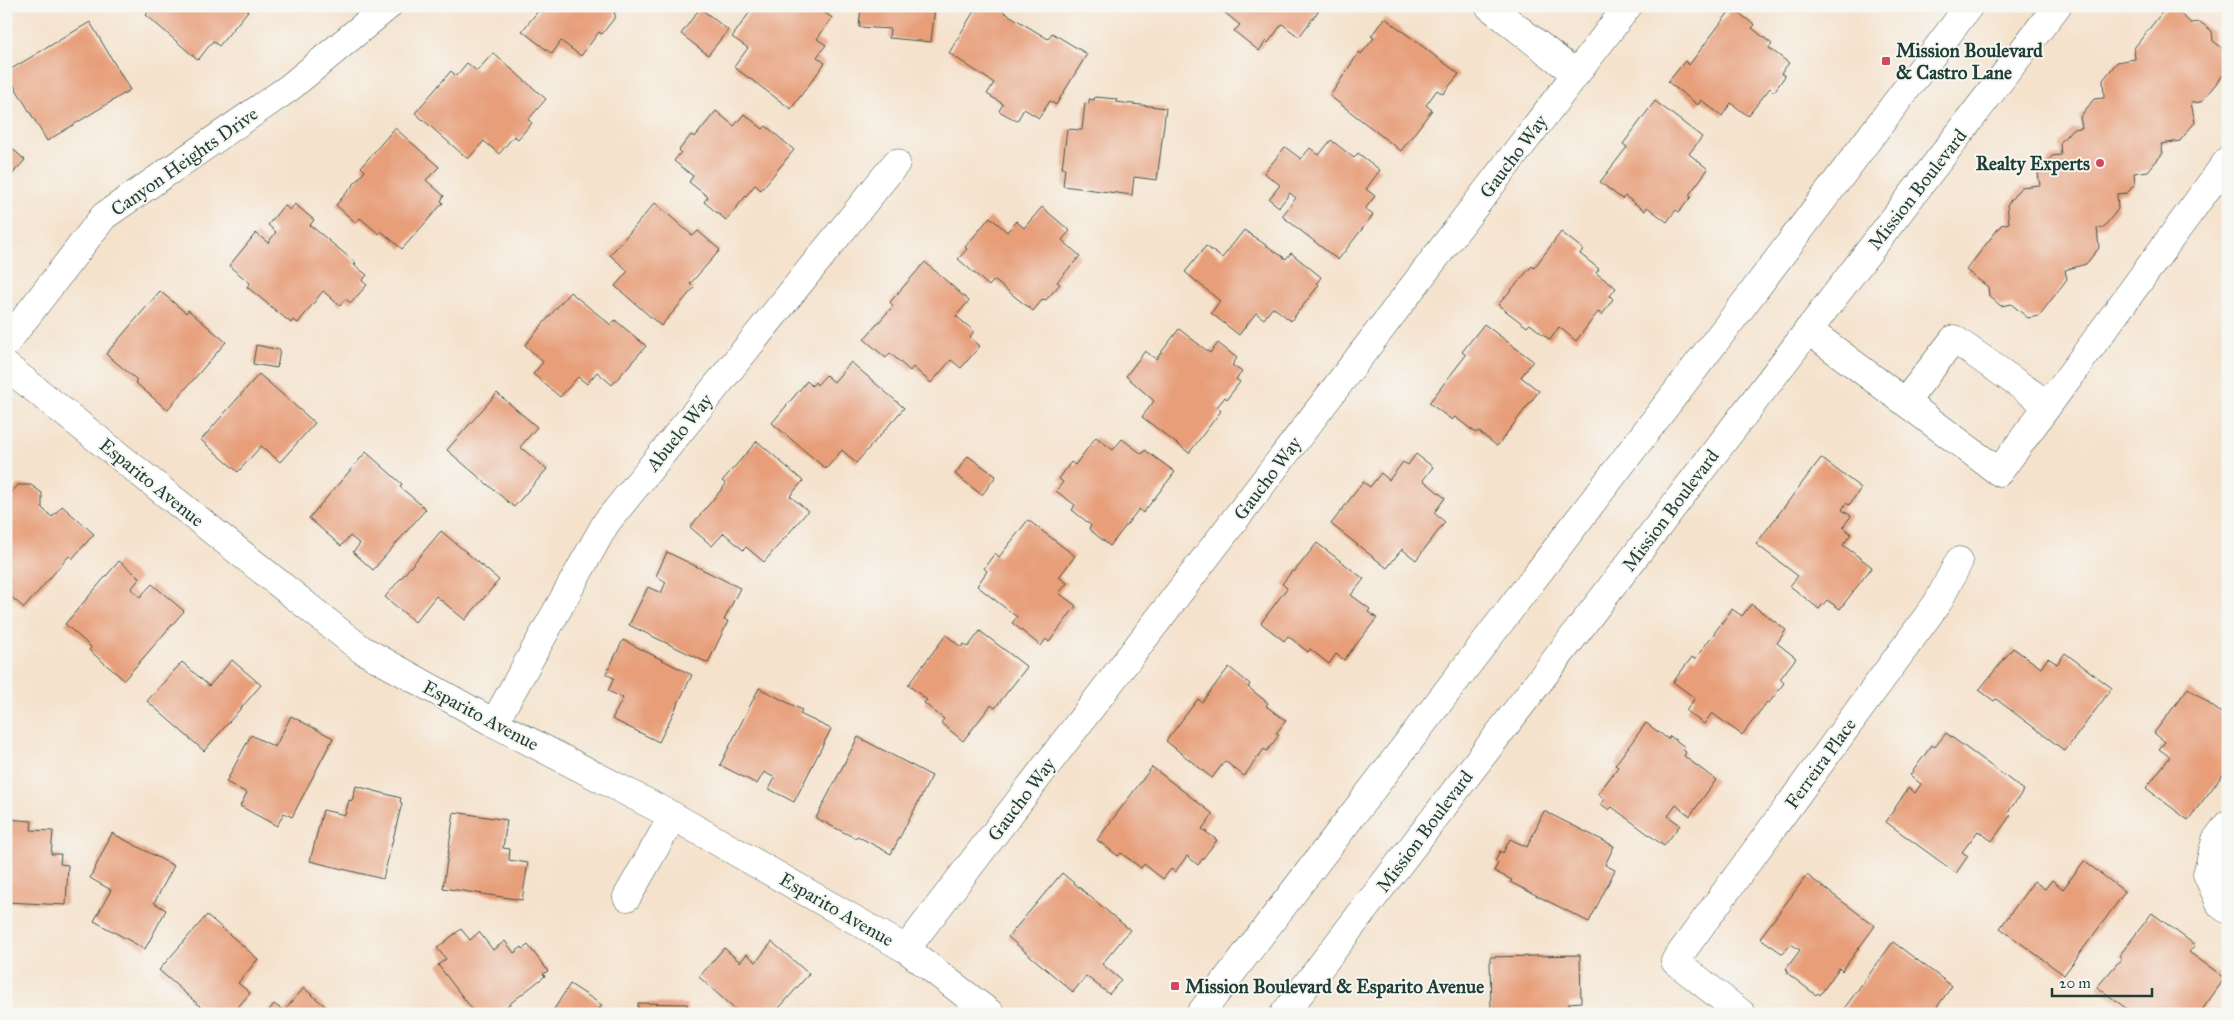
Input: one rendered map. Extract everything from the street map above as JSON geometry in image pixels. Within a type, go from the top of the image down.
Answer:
[{"type":"street","name":"Canyon Heights Drive","points":[[6,342],[104,216],[289,88],[388,6]]},
{"type":"street","points":[[1489,6],[1576,74]]},
{"type":"street","name":"Gaucho Way","points":[[906,949],[1628,6]]},
{"type":"street","points":[[1200,1014],[1736,316],[1969,6]]},
{"type":"street","name":"Mission Boulevard","points":[[1284,1014],[2057,6]]},
{"type":"street","points":[[1808,330],[1999,472],[2228,160]]},
{"type":"street","name":"Abuelo Way","points":[[494,723],[606,523],[896,163]]},
{"type":"street","points":[[1905,402],[1954,339],[2048,406]]},
{"type":"street","name":"Esparito Avenue","points":[[6,366],[361,649],[494,723],[674,816],[906,949],[991,1014]]},
{"type":"street","name":"Ferreira Place","points":[[1742,1014],[1675,961],[1938,602],[1959,562]]},
{"type":"street","points":[[627,897],[674,816]]},
{"type":"street","points":[[2228,824],[2216,840],[2207,874],[2221,905],[2228,910]]},
{"type":"building","points":[[153,6],[252,6],[219,46],[213,41],[198,60],[146,15]]},
{"type":"building","points":[[535,6],[619,6],[614,14],[616,16],[602,34],[599,32],[581,56],[561,41],[552,54],[522,31],[539,10]]},
{"type":"building","points":[[754,6],[816,6],[832,18],[817,39],[826,45],[817,57],[825,63],[791,109],[734,67],[748,48],[732,37]]},
{"type":"building","points":[[861,6],[935,6],[931,42],[889,38],[890,29],[859,27]]},
{"type":"building","points":[[977,6],[994,6],[1048,39],[1052,33],[1087,54],[1056,105],[1050,101],[1039,118],[1024,109],[1017,121],[999,111],[1003,104],[987,94],[994,83],[949,53]]},
{"type":"building","points":[[1221,6],[1322,6],[1299,37],[1282,24],[1268,43],[1266,41],[1259,51],[1234,31],[1240,25],[1224,12],[1226,10]]},
{"type":"building","points":[[700,8],[728,30],[708,55],[681,34]]},
{"type":"building","points":[[1732,8],[1755,25],[1752,28],[1772,44],[1769,48],[1789,63],[1781,73],[1785,76],[1774,92],[1770,88],[1748,116],[1731,103],[1722,116],[1701,100],[1698,105],[1668,82],[1685,61],[1689,65]]},
{"type":"building","name":"Realty Experts","points":[[2173,8],[2191,23],[2200,22],[2212,31],[2213,41],[2228,52],[2228,69],[2201,102],[2191,103],[2195,122],[2180,141],[2161,144],[2163,153],[2148,171],[2134,173],[2135,184],[2127,193],[2117,194],[2118,209],[2104,227],[2097,228],[2099,248],[2086,264],[2065,270],[2067,279],[2039,316],[2028,318],[2011,304],[2001,306],[1989,296],[1988,287],[1966,270],[2001,225],[2009,223],[2007,205],[2021,187],[2040,185],[2038,174],[2052,156],[2061,155],[2060,143],[2072,129],[2082,128],[2080,117],[2094,99],[2104,98],[2103,80],[2117,62],[2135,59],[2134,48],[2164,10]]},
{"type":"building","points":[[1385,18],[1459,74],[1443,94],[1437,90],[1426,105],[1432,110],[1401,151],[1330,96],[1359,52],[1361,54],[1374,38],[1371,36]]},
{"type":"building","points":[[90,22],[130,90],[47,141],[6,72]]},
{"type":"building","points":[[493,53],[546,99],[528,120],[532,123],[518,139],[514,136],[499,154],[484,141],[468,159],[415,113],[451,71],[456,76],[467,63],[477,71]]},
{"type":"building","points":[[6,86],[13,96],[6,100]]},
{"type":"building","points":[[1095,97],[1117,99],[1116,102],[1166,108],[1157,180],[1134,177],[1132,195],[1063,186],[1065,168],[1062,168],[1067,129],[1082,130],[1085,103],[1089,104],[1089,99],[1094,100]]},
{"type":"building","points":[[1655,101],[1702,137],[1689,154],[1708,169],[1689,195],[1691,197],[1679,212],[1676,210],[1667,222],[1647,207],[1645,211],[1625,196],[1622,199],[1600,182],[1627,147],[1623,144]]},
{"type":"building","points":[[716,111],[734,126],[744,114],[763,129],[766,126],[794,150],[761,190],[755,185],[726,220],[704,202],[708,197],[689,182],[693,176],[674,161],[681,152],[679,150],[691,135],[695,137]]},
{"type":"building","points":[[395,128],[439,167],[426,180],[444,196],[441,201],[443,203],[402,249],[381,231],[379,234],[360,218],[356,223],[336,205],[365,171],[361,167]]},
{"type":"building","points":[[1331,140],[1354,158],[1358,153],[1380,170],[1366,189],[1375,196],[1365,209],[1373,215],[1338,260],[1282,216],[1296,198],[1290,193],[1279,207],[1269,199],[1280,185],[1264,173],[1285,147],[1301,159],[1310,148],[1319,155]]},
{"type":"building","points":[[6,143],[25,160],[6,181]]},
{"type":"building","points":[[655,203],[693,236],[698,231],[720,250],[690,284],[694,288],[661,326],[615,286],[628,271],[610,255]]},
{"type":"building","points":[[295,204],[314,220],[310,225],[356,263],[354,265],[367,275],[362,281],[367,285],[351,303],[345,299],[340,306],[323,291],[298,323],[293,320],[291,323],[247,287],[250,283],[229,266],[256,233],[268,243],[276,232],[268,225],[284,205],[290,210]]},
{"type":"building","points":[[1042,207],[1070,231],[1062,240],[1080,256],[1057,282],[1060,284],[1033,311],[994,280],[989,286],[958,259],[967,249],[965,247],[990,217],[1007,232],[1016,221],[1024,228]]},
{"type":"building","points":[[1244,230],[1286,259],[1291,253],[1321,277],[1317,283],[1319,285],[1291,321],[1273,307],[1264,319],[1256,313],[1239,335],[1211,313],[1220,301],[1185,272],[1206,246],[1222,258]]},
{"type":"building","points":[[1561,232],[1583,249],[1580,254],[1599,269],[1596,273],[1616,288],[1610,296],[1613,299],[1602,315],[1598,312],[1576,341],[1559,327],[1550,340],[1530,324],[1527,327],[1498,305],[1532,266],[1534,268]]},
{"type":"building","points":[[925,262],[969,301],[956,316],[974,331],[970,337],[980,346],[961,368],[951,360],[931,383],[913,367],[910,371],[890,353],[886,358],[864,339],[893,306],[890,302]]},
{"type":"building","points":[[160,291],[186,313],[188,310],[226,342],[167,410],[135,382],[137,380],[106,354]]},
{"type":"building","points":[[570,292],[611,325],[615,320],[646,346],[612,385],[597,372],[587,384],[578,377],[560,397],[533,374],[543,362],[525,345]]},
{"type":"building","points":[[1484,324],[1533,361],[1521,377],[1539,391],[1497,446],[1478,431],[1476,433],[1455,417],[1452,420],[1429,403],[1466,355],[1462,352]]},
{"type":"building","points":[[1179,329],[1210,353],[1218,343],[1237,358],[1232,365],[1242,372],[1236,379],[1240,382],[1227,399],[1225,397],[1217,407],[1221,411],[1189,453],[1142,417],[1154,401],[1126,376],[1145,351],[1156,359]]},
{"type":"building","points":[[256,345],[280,350],[277,368],[253,364]]},
{"type":"building","points":[[851,362],[904,408],[856,463],[842,450],[826,469],[772,423],[807,381],[812,386],[815,382],[817,385],[826,375],[834,382]]},
{"type":"building","points":[[259,374],[315,423],[280,462],[261,446],[238,472],[201,440]]},
{"type":"building","points":[[497,393],[537,427],[520,447],[547,469],[514,507],[447,450]]},
{"type":"building","points":[[1096,437],[1113,450],[1122,439],[1142,454],[1145,450],[1175,472],[1143,513],[1139,509],[1110,546],[1089,529],[1091,525],[1072,510],[1075,505],[1056,491],[1063,482],[1059,479],[1071,462],[1075,465]]},
{"type":"building","points":[[757,441],[803,481],[790,496],[808,511],[764,562],[746,547],[743,550],[724,533],[712,546],[690,527],[726,484],[722,481]]},
{"type":"building","points":[[366,452],[402,484],[400,487],[426,509],[373,570],[353,552],[360,544],[350,536],[341,546],[309,518]]},
{"type":"building","points":[[1416,454],[1433,467],[1423,480],[1445,498],[1434,513],[1445,522],[1416,560],[1402,549],[1387,568],[1331,524],[1363,482],[1370,487],[1381,473],[1389,480],[1403,462],[1408,465]]},
{"type":"building","points":[[968,456],[996,476],[982,495],[955,474]]},
{"type":"building","points":[[1821,458],[1861,488],[1849,505],[1846,503],[1842,510],[1851,516],[1843,527],[1851,534],[1843,545],[1872,567],[1840,609],[1827,600],[1819,609],[1790,586],[1798,576],[1756,544]]},
{"type":"building","points":[[18,485],[31,485],[42,493],[42,508],[52,517],[62,506],[94,534],[72,559],[69,556],[24,608],[6,592],[6,512],[11,506],[9,496]]},
{"type":"building","points":[[1028,520],[1075,556],[1059,577],[1067,583],[1059,593],[1076,606],[1049,642],[1046,639],[1041,646],[1012,623],[1017,617],[977,586],[987,571],[984,568],[995,553],[999,557]]},
{"type":"building","points":[[441,531],[499,580],[465,620],[436,596],[415,622],[385,597]]},
{"type":"building","points":[[1317,543],[1364,579],[1351,595],[1370,609],[1368,612],[1377,618],[1344,660],[1336,654],[1329,664],[1310,649],[1308,652],[1288,636],[1284,641],[1261,623],[1287,588],[1282,584]]},
{"type":"building","points":[[667,552],[740,588],[724,620],[728,621],[708,663],[629,625],[648,587],[661,593],[666,582],[656,576]]},
{"type":"building","points":[[119,561],[140,578],[131,589],[140,597],[152,584],[184,611],[124,680],[89,650],[91,647],[65,624]]},
{"type":"building","points":[[1751,604],[1786,630],[1777,643],[1796,658],[1780,679],[1784,683],[1742,735],[1712,713],[1704,724],[1686,711],[1695,698],[1673,682],[1692,657],[1695,659],[1732,609],[1742,616]]},
{"type":"building","points":[[980,631],[1027,667],[995,708],[991,705],[963,741],[941,723],[944,719],[924,703],[927,700],[908,685],[946,635],[961,647],[964,644],[968,647]]},
{"type":"building","points":[[623,640],[692,675],[659,742],[612,719],[623,698],[608,691],[614,678],[606,674]]},
{"type":"building","points":[[2013,648],[2041,668],[2048,658],[2057,664],[2065,653],[2112,688],[2065,751],[1996,699],[1994,701],[1979,690]]},
{"type":"building","points":[[232,660],[261,685],[204,751],[147,701],[182,662],[209,686]]},
{"type":"building","points":[[1229,667],[1250,684],[1248,687],[1268,703],[1266,706],[1286,721],[1276,733],[1279,735],[1267,751],[1264,749],[1244,776],[1225,761],[1212,778],[1166,741],[1198,699],[1202,702]]},
{"type":"building","points":[[759,688],[802,710],[800,714],[831,729],[794,802],[769,789],[775,778],[764,772],[757,784],[720,765]]},
{"type":"building","points":[[2188,688],[2228,718],[2228,768],[2188,820],[2146,788],[2170,757],[2159,749],[2165,742],[2154,733]]},
{"type":"building","points":[[291,716],[333,738],[292,817],[284,813],[277,826],[240,806],[247,793],[226,782],[251,735],[275,747]]},
{"type":"building","points":[[1646,723],[1668,739],[1670,736],[1685,747],[1682,749],[1686,752],[1684,756],[1716,780],[1690,816],[1676,805],[1668,816],[1680,825],[1664,846],[1612,807],[1609,810],[1601,804],[1605,799],[1598,794],[1618,767],[1615,765]]},
{"type":"building","points":[[1946,733],[2024,790],[2008,812],[2011,815],[1992,841],[1978,831],[1962,852],[1968,856],[1956,873],[1886,822],[1908,788],[1915,793],[1921,784],[1910,775],[1932,745],[1935,747]]},
{"type":"building","points":[[858,737],[932,776],[891,854],[857,836],[855,838],[816,818]]},
{"type":"building","points":[[1152,767],[1213,814],[1202,829],[1217,840],[1198,865],[1187,856],[1175,872],[1171,869],[1163,879],[1144,864],[1141,868],[1121,853],[1118,856],[1097,840]]},
{"type":"building","points":[[356,786],[401,798],[400,802],[402,803],[383,879],[310,861],[323,810],[345,815],[349,800],[352,801]]},
{"type":"building","points":[[1544,811],[1614,846],[1605,865],[1615,870],[1589,922],[1510,882],[1512,880],[1494,871],[1498,863],[1495,862],[1500,851],[1503,853],[1510,839],[1527,847]]},
{"type":"building","points":[[454,812],[507,820],[503,848],[510,849],[509,860],[528,863],[522,900],[443,888]]},
{"type":"building","points":[[6,819],[32,821],[31,830],[53,831],[51,854],[61,854],[60,864],[68,865],[66,905],[6,902]]},
{"type":"building","points":[[112,833],[174,866],[154,903],[166,910],[145,949],[94,921],[111,890],[90,878]]},
{"type":"building","points":[[2084,861],[2125,892],[2064,975],[2000,928],[2034,881],[2045,889],[2052,880],[2063,889]]},
{"type":"building","points":[[1062,873],[1130,930],[1102,964],[1121,980],[1109,994],[1086,976],[1073,992],[1008,937]]},
{"type":"building","points":[[1807,875],[1875,926],[1842,971],[1839,968],[1820,995],[1818,993],[1816,995],[1787,973],[1786,969],[1800,950],[1791,944],[1783,954],[1760,938]]},
{"type":"building","points":[[2152,913],[2195,945],[2189,952],[2225,978],[2199,1014],[2128,1014],[2130,1011],[2097,987],[2122,958],[2119,956]]},
{"type":"building","points":[[207,915],[258,959],[238,983],[250,993],[232,1014],[209,1014],[159,970]]},
{"type":"building","points":[[461,929],[470,940],[479,932],[493,950],[505,941],[514,953],[528,945],[548,971],[543,974],[545,976],[497,1014],[476,1014],[438,965],[446,959],[437,948]]},
{"type":"building","points":[[772,942],[809,974],[774,1014],[740,1014],[699,977],[724,948],[740,962],[747,954],[756,962]]},
{"type":"building","points":[[1893,942],[1952,986],[1932,1014],[1840,1014]]},
{"type":"building","points":[[1580,955],[1581,1002],[1569,1003],[1570,1014],[1491,1014],[1490,957]]},
{"type":"building","points":[[570,984],[602,1005],[596,1014],[551,1014]]},
{"type":"building","points":[[304,988],[334,1014],[266,1014],[274,1004],[284,1011]]},
{"type":"building","points":[[638,1003],[687,1004],[687,1014],[638,1014]]},
{"type":"place","name":"Mission Boulevard & Castro Lane","points":[[1886,61]]},
{"type":"place","name":"Realty Experts","points":[[2100,163]]},
{"type":"place","name":"Mission Boulevard & Esparito Avenue","points":[[1175,986]]}]
